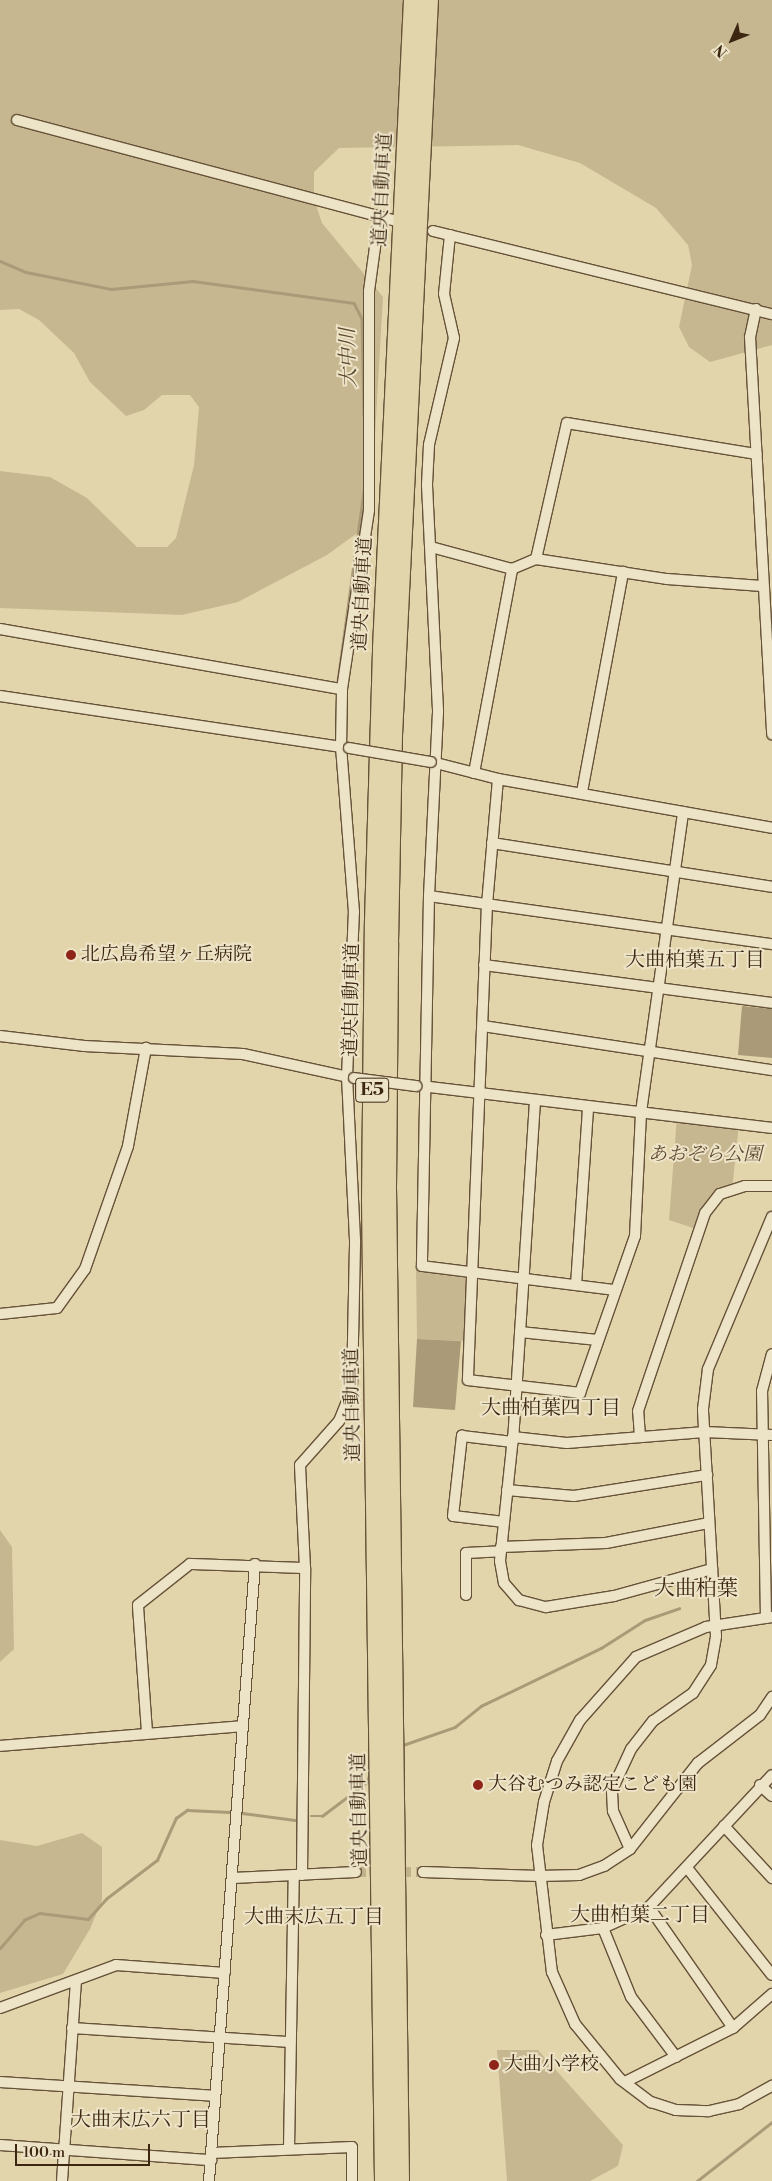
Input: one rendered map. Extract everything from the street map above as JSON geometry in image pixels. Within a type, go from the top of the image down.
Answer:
[{"type":"highway","name":"道央自動車道","points":[[384,2181],[371,1201],[374,921],[382,648],[413,0]]},
{"type":"highway","name":"道央自動車道","points":[[400,2181],[387,1188],[388,943],[394,708],[429,0]]},
{"type":"street","points":[[16,120],[396,221]]},
{"type":"street","points":[[289,2149],[305,1568],[300,1465],[339,1420],[352,1388],[355,1240],[351,1077],[354,912],[342,689],[369,510],[369,291],[379,218]]},
{"type":"street","points":[[433,230],[756,308],[772,314]]},
{"type":"street","points":[[450,235],[444,294],[454,338],[429,445],[434,763],[421,1086],[422,1266],[473,1274],[615,1290]]},
{"type":"street","points":[[756,308],[750,337],[762,586],[772,734]]},
{"type":"street","points":[[536,559],[567,423],[756,454]]},
{"type":"street","points":[[431,547],[512,569],[536,559],[622,572],[762,586]]},
{"type":"street","points":[[474,772],[512,569]]},
{"type":"street","points":[[582,792],[622,572]]},
{"type":"street","points":[[0,629],[342,689]]},
{"type":"street","points":[[0,696],[434,763],[498,779],[582,792],[772,828],[772,816]]},
{"type":"street","points":[[498,779],[487,904],[482,1092],[468,1380],[580,1393],[635,1236],[641,1112],[682,812]]},
{"type":"street","points":[[492,843],[673,874],[772,886]]},
{"type":"street","points":[[429,896],[772,944]]},
{"type":"street","points":[[484,965],[772,1002]]},
{"type":"street","points":[[483,1026],[648,1054],[772,1070]]},
{"type":"street","points":[[0,1036],[243,1054],[351,1077],[482,1092],[535,1101],[772,1128]]},
{"type":"street","points":[[0,1314],[57,1308],[85,1269],[128,1146],[146,1048]]},
{"type":"street","points":[[535,1101],[513,1439],[501,1549],[504,1584],[519,1600],[546,1607],[614,1596],[712,1568]]},
{"type":"street","points":[[576,1286],[588,1106]]},
{"type":"street","points":[[640,1436],[638,1411],[705,1213],[720,1194],[745,1186],[772,1186]]},
{"type":"street","points":[[630,1849],[613,1811],[612,1790],[642,1735],[653,1721],[694,1693],[711,1665],[714,1625],[705,1432],[708,1369],[772,1217]]},
{"type":"street","points":[[520,1332],[598,1340]]},
{"type":"street","points":[[772,1354],[769,1371],[767,1436],[769,1618],[714,1625],[670,1639],[636,1657],[580,1720],[557,1762],[544,1802],[537,1845],[539,1876],[552,1972],[575,2024],[624,2082],[651,2102],[676,2110],[709,2111],[739,2104],[772,2086]]},
{"type":"street","points":[[504,1522],[453,1516],[462,1436],[568,1443],[705,1432],[767,1436]]},
{"type":"street","points":[[507,1490],[574,1496],[708,1475]]},
{"type":"street","points":[[466,1595],[466,1552],[606,1543],[709,1523]]},
{"type":"street","points":[[147,1732],[138,1605],[190,1564],[255,1564],[305,1568]]},
{"type":"street","points":[[209,2181],[255,1564]]},
{"type":"street","points":[[423,1872],[539,1876],[579,1875],[604,1866],[630,1849],[698,1763],[760,1715],[772,1697]]},
{"type":"street","points":[[0,1746],[147,1732],[242,1726]]},
{"type":"street","points":[[546,1935],[603,1928],[650,1907],[688,1869],[760,1785],[772,1775]]},
{"type":"street","points":[[760,1785],[772,1796]]},
{"type":"street","points":[[724,1826],[772,1878]]},
{"type":"street","points":[[688,1869],[772,1975]]},
{"type":"street","points":[[233,1878],[356,1872]]},
{"type":"street","points":[[650,1907],[733,2028]]},
{"type":"street","points":[[603,1928],[631,1997],[676,2057]]},
{"type":"street","points":[[0,2008],[116,1965],[225,1973]]},
{"type":"street","points":[[62,2181],[76,1981]]},
{"type":"street","points":[[624,2082],[733,2028],[772,1994]]},
{"type":"street","points":[[72,2028],[291,2042]]},
{"type":"street","points":[[0,2082],[214,2096]]},
{"type":"street","points":[[0,2145],[211,2156],[289,2149],[352,2147],[352,2181]]},
{"type":"green space","points":[[0,0],[772,0],[772,345],[710,362],[689,347],[679,327],[692,265],[688,245],[656,208],[580,163],[518,145],[339,148],[314,172],[314,199],[322,223],[383,297],[372,488],[364,528],[327,555],[238,602],[182,615],[0,608],[0,471],[50,477],[87,498],[137,547],[167,547],[176,538],[194,465],[199,407],[190,395],[162,395],[144,410],[126,416],[90,382],[74,353],[39,320],[19,309],[0,310]]},
{"type":"green space","name":"あおぞら公園","points":[[677,1116],[739,1124],[732,1190],[720,1194],[699,1230],[669,1220]]},
{"type":"green space","points":[[422,1266],[473,1274],[470,1341],[417,1339],[416,1268]]},
{"type":"green space","points":[[0,1530],[12,1547],[14,1649],[0,1662]]},
{"type":"green space","points":[[82,1833],[102,1847],[102,1900],[90,1929],[63,1974],[0,1993],[0,1840],[37,1846]]},
{"type":"green space","points":[[497,2050],[538,2050],[623,2145],[618,2166],[590,2181],[507,2181]]},
{"type":"shaded area","points":[[742,1006],[772,1009],[772,1058],[738,1055]]},
{"type":"shaded area","points":[[417,1339],[461,1341],[455,1410],[413,1407]]},
{"type":"waterway","name":"大中川","points":[[0,261],[26,272],[111,289],[193,281],[354,303],[362,319],[364,415]]},
{"type":"waterway","name":"大中川","points":[[337,685],[364,488]]},
{"type":"waterway","name":"大中川","points":[[336,742],[337,701]]},
{"type":"waterway","points":[[400,1746],[455,1727],[481,1706],[601,1648],[645,1620],[679,1608]]},
{"type":"waterway","points":[[311,1816],[322,1816],[367,1782],[370,1773]]},
{"type":"waterway","points":[[0,1948],[24,1920],[40,1913],[88,1919],[107,1898],[157,1860],[176,1818],[187,1810],[230,1812]]},
{"type":"waterway","points":[[242,1813],[295,1820]]},
{"type":"waterway","points":[[697,2181],[772,2122]]},
{"type":"tunnel","points":[[356,1872],[423,1872]]},
{"type":"place","name":"北広島希望ヶ丘病院","points":[[71,955]]},
{"type":"place","name":"大谷むつみ認定こども園","points":[[478,1785]]},
{"type":"place","name":"大曲小学校","points":[[494,2065]]},
{"type":"district","name":"大曲柏葉五丁目","points":[[695,960]]},
{"type":"district","name":"大曲柏葉四丁目","points":[[551,1408]]},
{"type":"district","name":"大曲柏葉","points":[[696,1589]]},
{"type":"district","name":"大曲柏葉二丁目","points":[[640,1915]]},
{"type":"district","name":"大曲末広五丁目","points":[[314,1917]]},
{"type":"district","name":"大曲末広六丁目","points":[[141,2120]]}]
